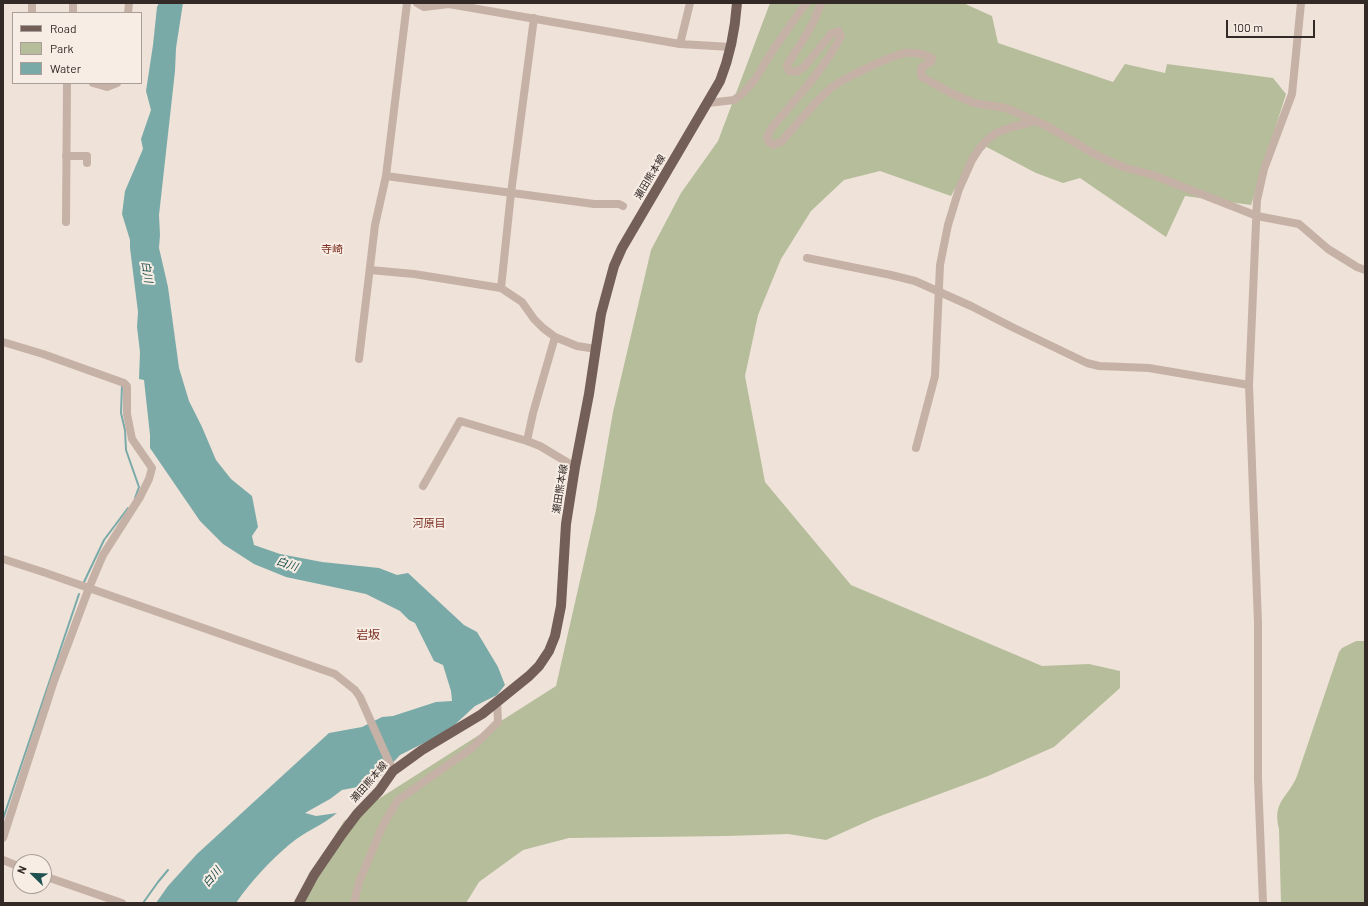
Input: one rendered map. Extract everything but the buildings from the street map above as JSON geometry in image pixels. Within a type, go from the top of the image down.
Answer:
[{"type":"main road","name":"瀬田熊本線","points":[[299,903],[314,875],[342,834],[357,814],[379,791],[392,769],[482,714],[529,676],[539,666],[549,651],[555,636],[561,606],[565,536],[575,467],[606,290],[614,266],[635,226],[720,81],[728,60],[735,31],[737,3]]},
{"type":"street","points":[[359,359],[375,225],[386,176],[408,3]]},
{"type":"street","points":[[417,3],[424,7],[449,4],[680,44],[731,47]]},
{"type":"street","points":[[680,44],[690,3]]},
{"type":"street","points":[[708,103],[734,100],[748,89],[775,47],[807,3]]},
{"type":"street","points":[[822,3],[806,37],[787,66],[789,70],[796,72],[804,67],[832,33],[838,31],[841,36],[811,81],[771,129],[767,137],[769,142],[773,145],[781,142],[821,97],[832,87],[871,66],[898,54],[924,54],[932,58],[931,62],[922,67],[922,77],[951,93],[974,103],[1006,108],[1047,126],[1098,156],[1123,167],[1153,175],[1257,216],[1299,224],[1328,249],[1357,268],[1365,270]]},
{"type":"street","points":[[1263,903],[1258,778],[1258,623],[1249,385],[1257,200],[1264,169],[1292,94],[1301,3]]},
{"type":"street","points":[[501,288],[511,193],[534,18]]},
{"type":"street","points":[[66,222],[67,84]]},
{"type":"street","points":[[96,84],[107,87],[116,84]]},
{"type":"street","points":[[916,448],[935,376],[940,265],[948,224],[959,189],[972,160],[983,145],[996,133],[1036,121]]},
{"type":"street","points":[[66,156],[87,156],[88,163]]},
{"type":"street","points":[[386,176],[594,204],[619,204],[623,206]]},
{"type":"street","points":[[807,258],[891,275],[915,281],[939,290],[1087,363],[1099,366],[1149,368],[1249,385]]},
{"type":"street","points":[[370,270],[414,274],[501,288],[522,302],[534,319],[555,337],[576,346],[596,349]]},
{"type":"street","points":[[527,440],[533,413],[555,337]]},
{"type":"street","points":[[3,342],[43,354],[124,383],[127,386],[127,414],[132,439],[152,468],[140,497],[103,555],[89,588],[54,681],[3,838]]},
{"type":"street","points":[[423,486],[460,421],[527,440],[575,467]]},
{"type":"street","points":[[3,559],[335,674],[355,690],[360,698],[392,769]]},
{"type":"street","points":[[354,903],[359,882],[380,832],[398,800],[472,748],[498,722],[496,702]]},
{"type":"street","points":[[52,879],[122,903]]},
{"type":"green space","points":[[770,3],[963,3],[992,16],[998,43],[1113,82],[1125,64],[1165,73],[1167,64],[1273,78],[1286,94],[1251,205],[1185,196],[1166,237],[1080,178],[1063,183],[1036,173],[979,143],[951,196],[880,171],[844,180],[811,211],[781,259],[758,315],[745,376],[765,482],[851,585],[1042,666],[1089,664],[1120,671],[1120,688],[1054,747],[988,776],[875,818],[826,840],[788,834],[569,838],[523,850],[479,882],[466,903],[294,903],[344,821],[556,686],[596,510],[613,412],[651,250],[681,193],[718,141]]},
{"type":"green space","points":[[1356,641],[1365,641],[1365,903],[1281,903],[1279,829],[1277,820],[1279,806],[1297,776],[1339,652],[1342,648]]},
{"type":"water","name":"白川","points":[[159,3],[183,3],[176,48],[175,71],[159,215],[159,248],[168,287],[179,368],[189,401],[216,460],[231,479],[252,496],[258,527],[252,536],[254,545],[280,554],[322,562],[379,568],[397,575],[408,573],[464,625],[477,632],[498,667],[505,685],[497,695],[475,706],[448,731],[400,755],[373,784],[342,790],[330,799],[305,813],[316,816],[337,813],[295,840],[268,864],[254,879],[236,903],[156,903],[168,886],[197,854],[329,733],[362,727],[382,717],[393,716],[436,702],[452,701],[451,691],[443,665],[434,661],[415,623],[409,620],[400,611],[366,594],[286,577],[254,564],[223,544],[200,521],[150,448],[144,380],[139,379],[140,352],[137,327],[138,312],[130,240],[122,214],[125,191],[143,149],[141,139],[151,110],[146,91],[157,7]]},
{"type":"waterway","points":[[122,385],[121,413],[125,430],[126,450],[139,487],[135,498]]},
{"type":"waterway","points":[[84,582],[104,540],[128,508]]},
{"type":"waterway","points":[[3,819],[79,594]]},
{"type":"waterway","points":[[143,903],[168,870]]},
{"type":"district","name":"寺崎","points":[[332,249]]},
{"type":"district","name":"河原目","points":[[429,523]]},
{"type":"district","name":"岩坂","points":[[368,635]]}]
